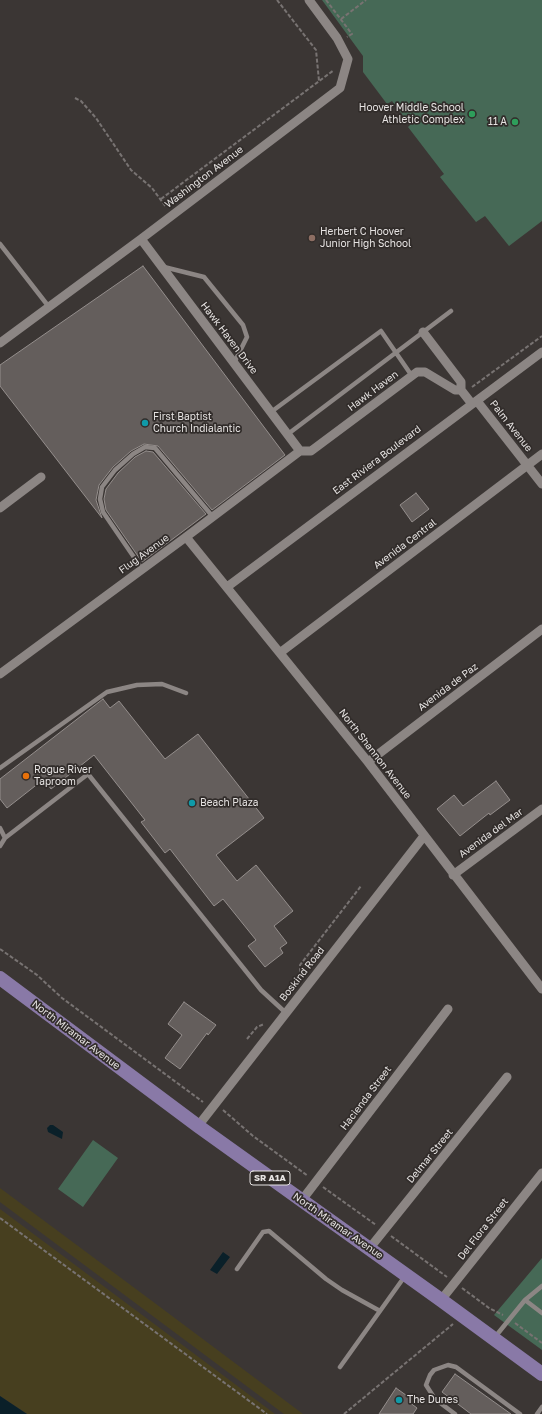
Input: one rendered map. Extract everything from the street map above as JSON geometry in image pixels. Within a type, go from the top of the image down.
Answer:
[{"type":"main road","name":"North Miramar Avenue","points":[[0,978],[198,1126],[542,1374]]},
{"type":"street","points":[[309,0],[340,43],[348,59]]},
{"type":"street","name":"Washington Avenue","points":[[0,343],[141,239],[340,88],[348,59]]},
{"type":"street","name":"Hawk Haven Drive","points":[[141,239],[300,451]]},
{"type":"street","points":[[423,332],[461,382],[461,390],[474,402]]},
{"type":"street","name":"East Riviera Boulevard","points":[[227,588],[542,352]]},
{"type":"street","name":"Hawk Haven","points":[[300,451],[311,451],[417,372],[425,372],[455,390],[461,390]]},
{"type":"street","name":"Palm Avenue","points":[[474,402],[542,484]]},
{"type":"street","name":"Flug Avenue","points":[[0,674],[300,451]]},
{"type":"street","name":"Avenida Central","points":[[280,652],[542,454]]},
{"type":"street","points":[[0,508],[41,477]]},
{"type":"street","name":"North Shannon Avenue","points":[[186,537],[368,762],[453,874],[540,983]]},
{"type":"street","name":"Avenida de Paz","points":[[368,762],[542,629]]},
{"type":"street","name":"Avenida del Mar","points":[[453,874],[542,809]]},
{"type":"street","name":"Boskind Road","points":[[198,1126],[283,1011],[424,836]]},
{"type":"street","name":"Hacienda Street","points":[[302,1200],[448,1009]]},
{"type":"street","name":"Delmar Street","points":[[369,1248],[507,1077]]},
{"type":"street","name":"Del Flora Street","points":[[441,1300],[542,1173]]},
{"type":"lane","points":[[0,244],[49,307]]},
{"type":"lane","points":[[162,266],[204,277],[243,325],[247,337],[234,363]]},
{"type":"lane","points":[[288,434],[451,311]]},
{"type":"lane","points":[[271,412],[381,331],[412,376]]},
{"type":"lane","points":[[142,569],[104,512],[100,499],[102,487],[115,470],[133,454],[145,447],[155,448],[213,517]]},
{"type":"lane","points":[[0,768],[107,692],[137,685],[162,684],[186,693]]},
{"type":"lane","points":[[0,846],[6,838],[88,774],[261,990],[283,1011]]},
{"type":"lane","points":[[0,828],[6,838]]},
{"type":"lane","points":[[236,1269],[263,1232],[269,1231],[342,1290],[380,1311]]},
{"type":"lane","points":[[340,1366],[406,1275]]},
{"type":"lane","points":[[494,1338],[508,1318],[525,1300],[542,1286]]},
{"type":"lane","points":[[525,1300],[542,1313]]},
{"type":"lane","points":[[455,1414],[435,1399],[426,1386],[430,1375],[434,1370],[448,1365],[456,1367],[520,1414]]},
{"type":"lane","points":[[537,1414],[542,1407]]},
{"type":"path","points":[[278,0],[316,50],[319,81]]},
{"type":"path","points":[[326,0],[352,34],[340,43]]},
{"type":"path","points":[[341,19],[366,0]]},
{"type":"path","points":[[161,199],[348,59]]},
{"type":"path","points":[[75,98],[81,101],[96,118],[131,170],[152,188],[168,209]]},
{"type":"path","points":[[472,387],[542,336]]},
{"type":"path","points":[[300,980],[300,965],[361,886]]},
{"type":"path","points":[[0,949],[36,975],[62,998],[211,1108],[224,1110],[253,1136],[488,1308],[508,1318],[542,1343]]},
{"type":"path","points":[[246,1039],[257,1027],[270,1022],[283,1011]]},
{"type":"path","points":[[0,1218],[267,1414]]},
{"type":"path","points":[[344,1414],[463,1316]]},
{"type":"green space","name":"Hoover Middle School Athletic Complex","points":[[322,0],[542,0],[542,221],[509,246],[485,216],[476,222],[440,177],[444,174],[408,127],[410,125],[392,101],[387,104],[363,72],[363,56]]},
{"type":"green space","points":[[93,1140],[118,1158],[83,1207],[58,1189]]},
{"type":"green space","points":[[542,1258],[542,1350],[494,1315]]},
{"type":"sand","points":[[0,1188],[303,1414],[284,1414],[0,1202]]},
{"type":"sand","points":[[0,1209],[275,1414],[27,1414],[0,1396]]},
{"type":"water","points":[[50,1125],[53,1125],[63,1132],[62,1139],[48,1132],[47,1128]]},
{"type":"water","points":[[223,1252],[230,1257],[217,1274],[210,1270]]},
{"type":"water","points":[[0,1396],[27,1414],[0,1414]]},
{"type":"building","name":"First Baptist Church Indialantic","points":[[143,266],[285,455],[212,510],[158,446],[144,444],[131,451],[113,467],[99,485],[96,500],[102,518],[0,386],[0,365]]},
{"type":"building","points":[[146,451],[153,452],[206,514],[142,562],[106,510],[104,499],[106,489],[118,473],[135,457]]},
{"type":"building","points":[[416,493],[429,509],[412,522],[400,505]]},
{"type":"building","name":"Beach Plaza","points":[[103,699],[110,708],[119,701],[165,759],[198,734],[264,818],[216,855],[237,881],[256,865],[293,911],[274,926],[287,943],[280,948],[283,953],[265,967],[248,946],[256,940],[223,899],[214,906],[170,849],[165,853],[141,822],[145,820],[94,755],[51,789],[44,779],[7,808],[0,799],[0,779]]},
{"type":"building","points":[[496,781],[510,800],[490,815],[489,813],[460,836],[437,809],[454,795],[463,806]]},
{"type":"building","points":[[184,1002],[216,1025],[208,1035],[207,1033],[180,1069],[165,1058],[182,1035],[168,1024]]},
{"type":"building","points":[[455,1374],[511,1414],[471,1414],[442,1392]]},
{"type":"building","name":"The Dunes","points":[[396,1388],[410,1398],[409,1402],[417,1408],[413,1414],[379,1414]]},
{"type":"place","name":"Hoover Middle School Athletic Complex","points":[[472,114]]},
{"type":"place","name":"11 A","points":[[515,122]]},
{"type":"place","name":"Herbert C Hoover Junior High School","points":[[312,238]]},
{"type":"place","name":"First Baptist Church Indialantic","points":[[145,423]]},
{"type":"place","name":"Rogue River Taproom","points":[[26,776]]},
{"type":"place","name":"Beach Plaza","points":[[192,803]]},
{"type":"place","name":"The Dunes","points":[[399,1400]]}]
